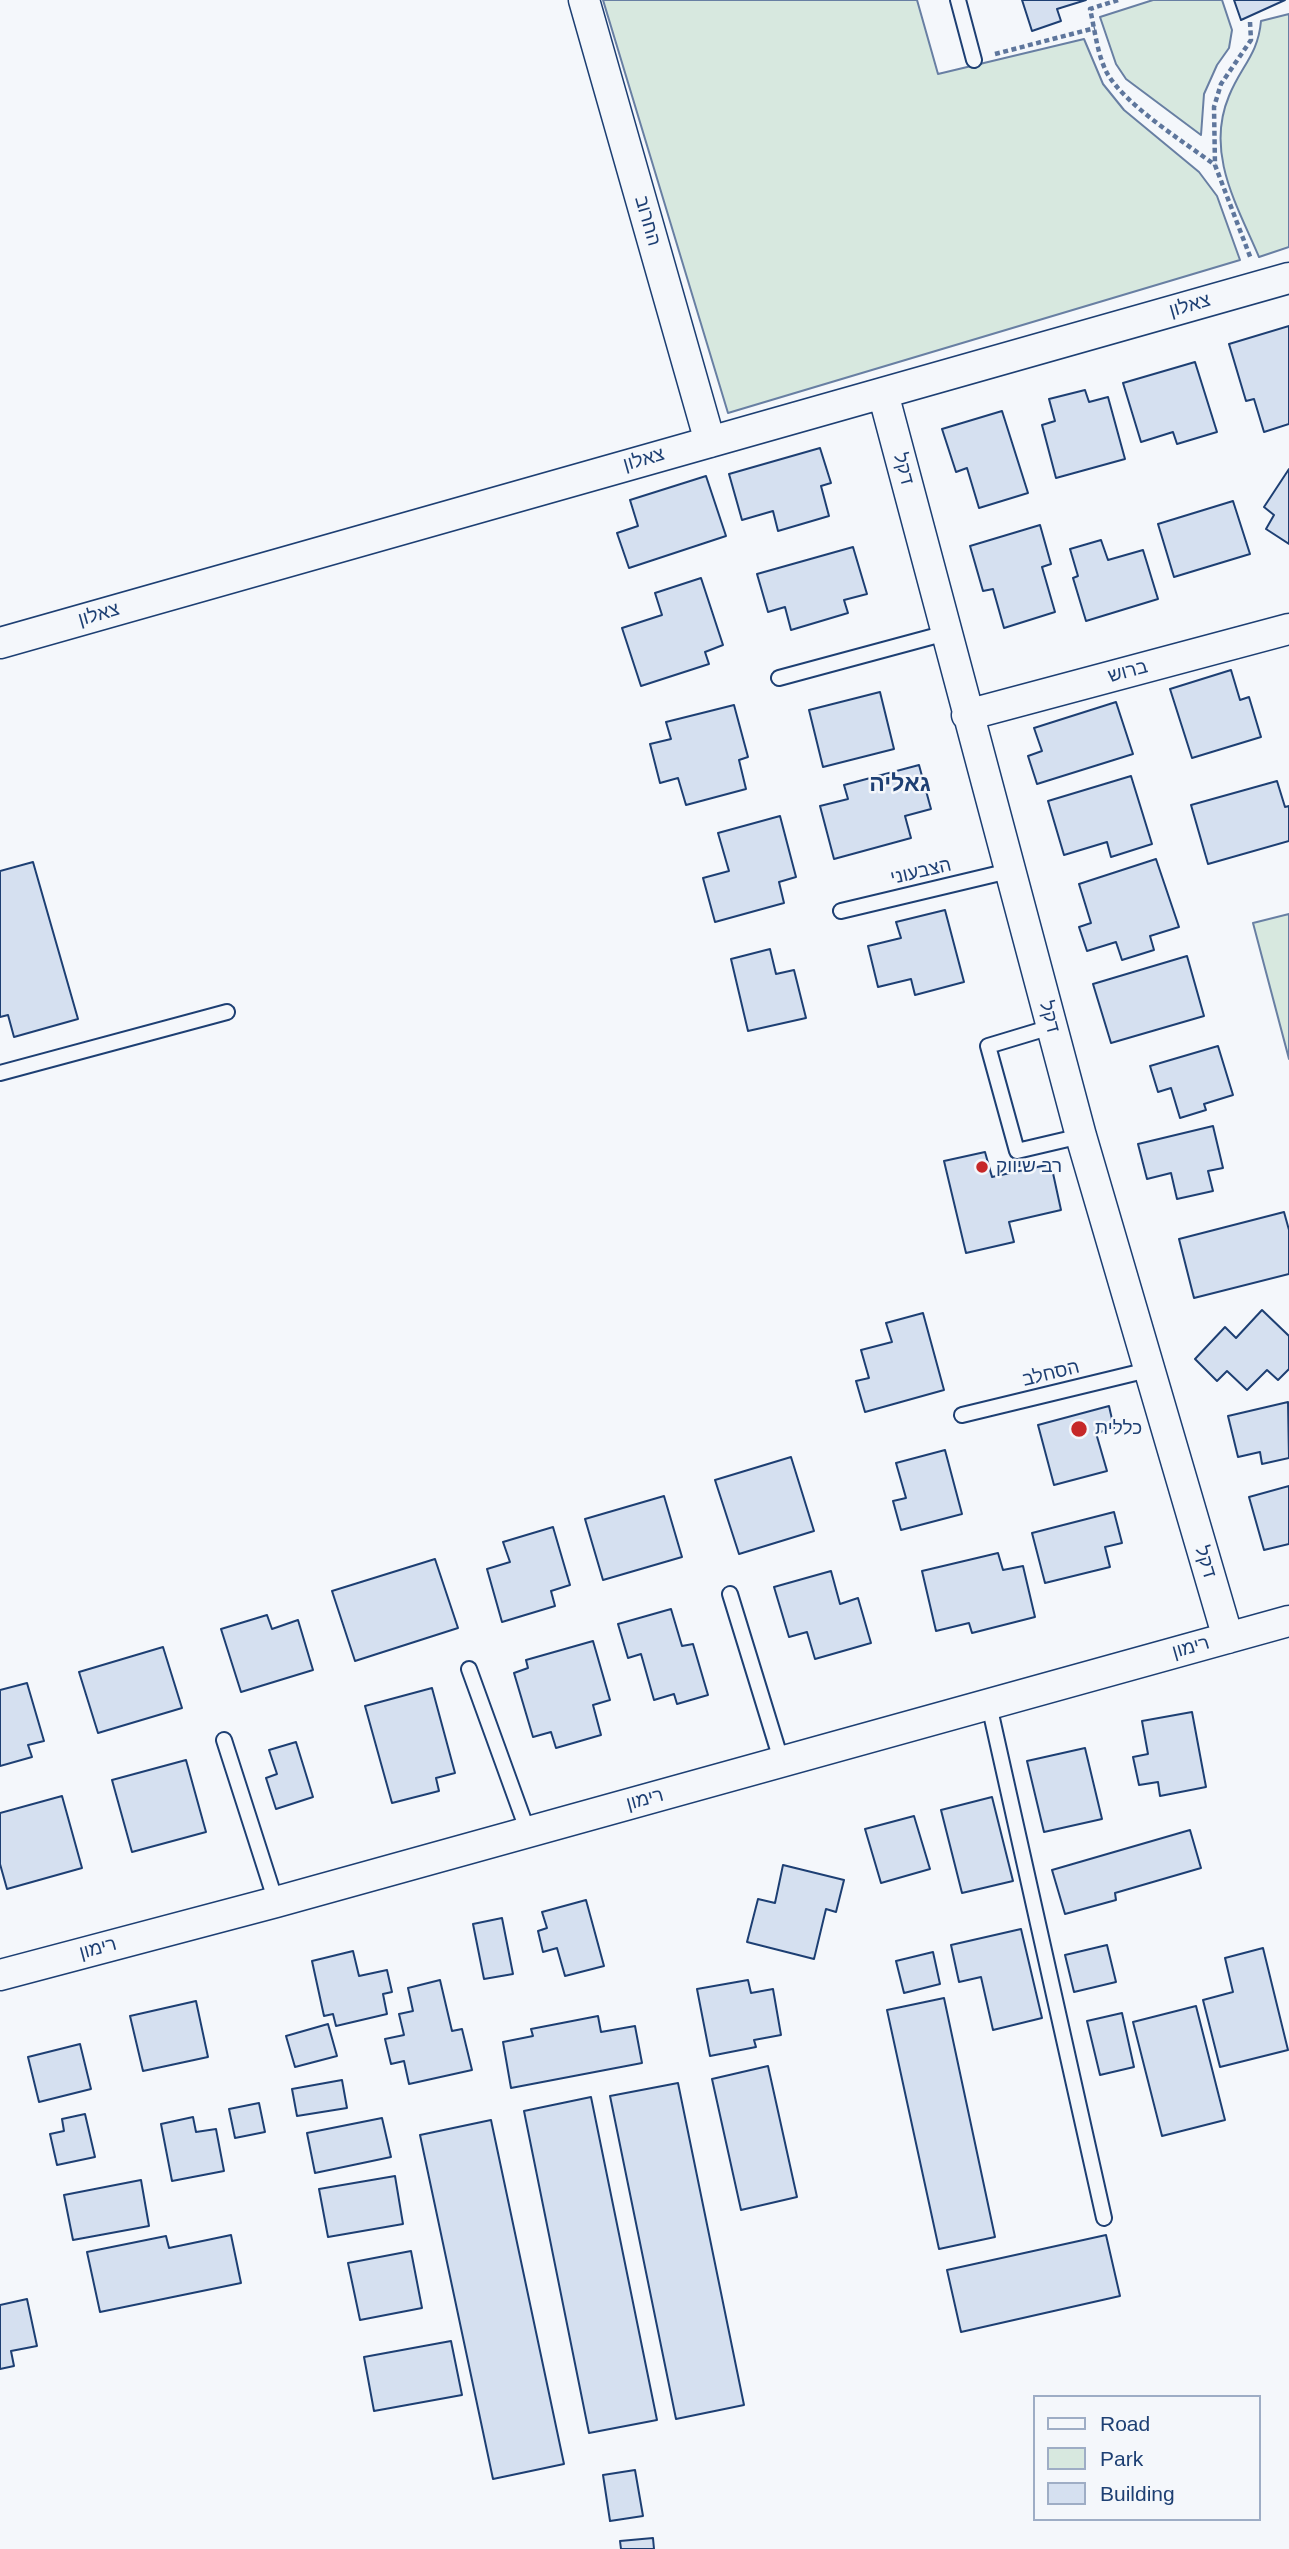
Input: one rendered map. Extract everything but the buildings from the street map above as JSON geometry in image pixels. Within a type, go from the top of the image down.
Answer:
[{"type":"street","name":"החרוב","points":[[584,0],[710,442]]},
{"type":"street","name":"צאלון","points":[[0,643],[1275,282]]},
{"type":"street","name":"דקל","points":[[883,393],[1081,1136],[1228,1637]]},
{"type":"street","name":"ברוש","points":[[967,715],[1289,629]]},
{"type":"street","name":"רימון","points":[[0,1975],[276,1902],[1289,1621]]},
{"type":"lane","points":[[958,0],[974,60]]},
{"type":"lane","points":[[779,678],[946,634]]},
{"type":"lane","name":"הצבעוני","points":[[841,911],[1009,871]]},
{"type":"lane","points":[[0,1073],[227,1012]]},
{"type":"lane","points":[[1051,1027],[988,1046],[1017,1151],[1081,1136]]},
{"type":"lane","name":"הסחלב","points":[[962,1415],[1148,1370]]},
{"type":"lane","points":[[730,1594],[782,1763]]},
{"type":"lane","points":[[468,1670],[528,1832]]},
{"type":"lane","points":[[989,1705],[1104,2218]]},
{"type":"lane","points":[[224,1740],[276,1902]]},
{"type":"path","points":[[1118,0],[1090,9],[1106,72],[1121,94],[1216,165]]},
{"type":"path","points":[[1250,22],[1251,40],[1221,84],[1214,107],[1216,165],[1275,282]]},
{"type":"path","points":[[974,60],[1095,28]]},
{"type":"green space","points":[[603,0],[917,0],[938,74],[1084,39],[1103,84],[1124,110],[1199,172],[1217,196],[1240,260],[728,413]]},
{"type":"green space","points":[[1153,0],[1222,0],[1232,30],[1229,48],[1217,65],[1204,94],[1201,135],[1126,79],[1116,64],[1100,17]]},
{"type":"green space","points":[[1289,14],[1289,247],[1259,257],[1227,178],[1220,138],[1222,117],[1229,96],[1256,43],[1261,21]]},
{"type":"green space","points":[[1289,914],[1289,1059],[1253,923]]},
{"type":"place","name":"רב שיווק","points":[[982,1167]]},
{"type":"place","name":"כללית","points":[[1079,1429]]},
{"type":"district","name":"גאליה","points":[[900,785]]}]
